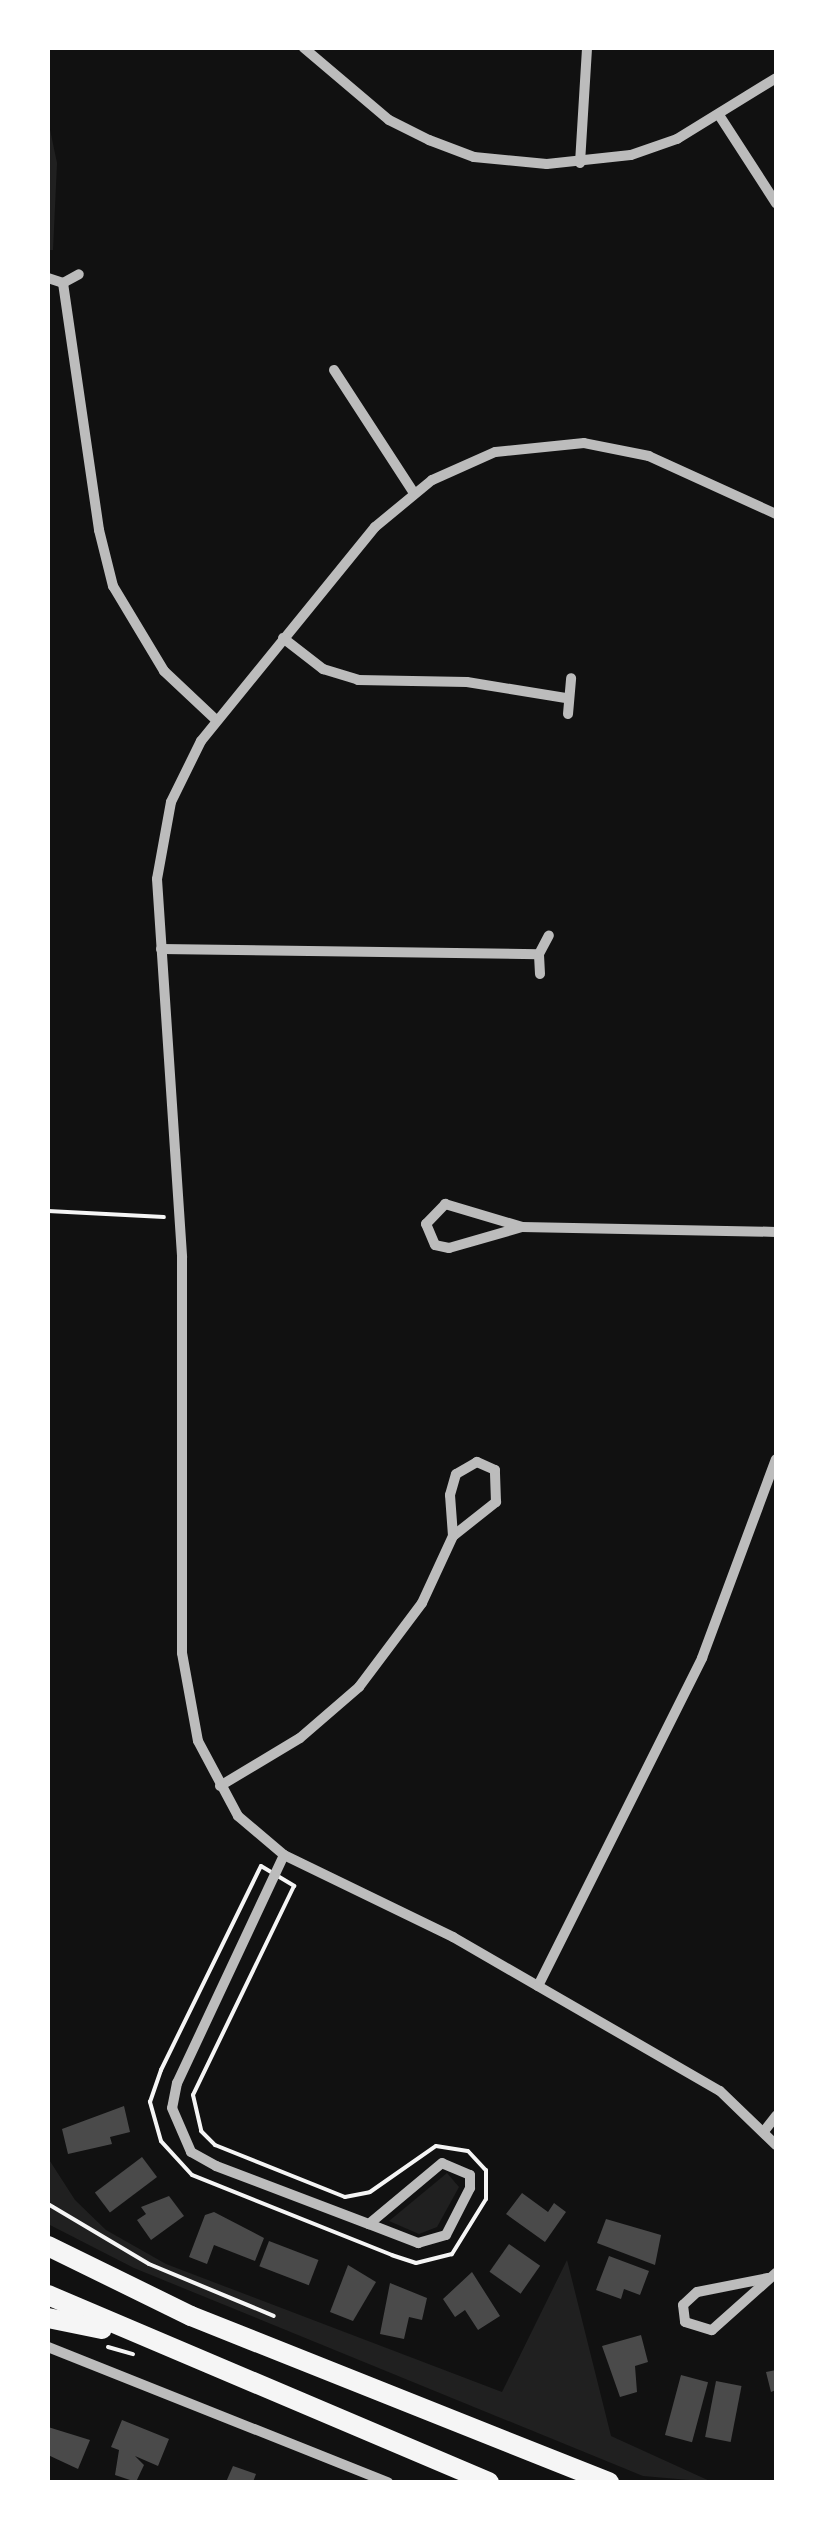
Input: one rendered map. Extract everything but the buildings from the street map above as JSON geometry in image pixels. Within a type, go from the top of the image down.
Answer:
[{"type":"main road","points":[[48,2246],[216,2326],[609,2482]]},
{"type":"main road","points":[[48,2295],[488,2482]]},
{"type":"main road","points":[[48,2318],[144,2337]]},
{"type":"street","points":[[304,48],[389,120],[474,157],[580,162],[646,150],[719,116],[776,78]]},
{"type":"street","points":[[580,162],[587,48]]},
{"type":"street","points":[[719,116],[776,202]]},
{"type":"street","points":[[48,278],[62,283],[79,274]]},
{"type":"street","points":[[62,283],[98,530],[114,586],[164,671],[216,720]]},
{"type":"street","points":[[334,370],[414,492]]},
{"type":"street","points":[[776,514],[649,456],[584,443],[495,452],[414,492],[375,526],[216,720],[190,758],[164,826],[157,879],[179,1216],[182,1654],[198,1741],[220,1786],[238,1816],[284,1854],[538,1986],[720,2091],[766,2130],[776,2145]]},
{"type":"street","points":[[283,638],[323,669],[358,680],[467,682],[566,698]]},
{"type":"street","points":[[568,714],[570,678]]},
{"type":"street","points":[[540,974],[539,954],[549,935]]},
{"type":"street","points":[[162,949],[539,954]]},
{"type":"street","points":[[522,1227],[449,1248],[435,1244],[426,1224],[445,1204],[522,1227],[776,1232]]},
{"type":"street","points":[[538,1986],[702,1658],[776,1459]]},
{"type":"street","points":[[220,1786],[300,1738],[359,1687],[422,1602],[454,1536],[496,1502],[495,1470],[476,1462],[452,1484],[454,1536]]},
{"type":"street","points":[[284,1854],[176,2084],[172,2108],[178,2134],[192,2152],[216,2166],[369,2224],[418,2242],[439,2240],[467,2196],[470,2175],[442,2163],[369,2224]]},
{"type":"street","points":[[766,2130],[776,2116]]},
{"type":"street","points":[[772,2276],[712,2330],[686,2322],[683,2305],[697,2292],[772,2276]]},
{"type":"street","points":[[48,2347],[388,2482]]},
{"type":"path","points":[[48,1211],[179,1216]]},
{"type":"path","points":[[261,1866],[275,1874],[294,1886],[193,2095],[201,2131],[214,2146],[345,2197],[370,2192],[436,2146],[468,2150],[486,2170],[486,2199],[463,2244],[440,2260],[416,2263],[392,2256],[210,2184],[178,2163],[152,2123],[150,2102],[162,2070],[261,1866]]},
{"type":"path","points":[[48,2204],[149,2264],[274,2316]]},
{"type":"path","points":[[95,2343],[150,2361]]},
{"type":"shaded area","points":[[48,120],[57,163],[53,250],[48,250]]},
{"type":"shaded area","points":[[48,2158],[75,2200],[106,2230],[166,2264],[502,2392],[567,2260],[611,2436],[712,2482],[643,2476],[134,2268],[48,2224]]},
{"type":"shaded area","points":[[447,2173],[459,2187],[437,2227],[419,2234],[389,2221]]}]
